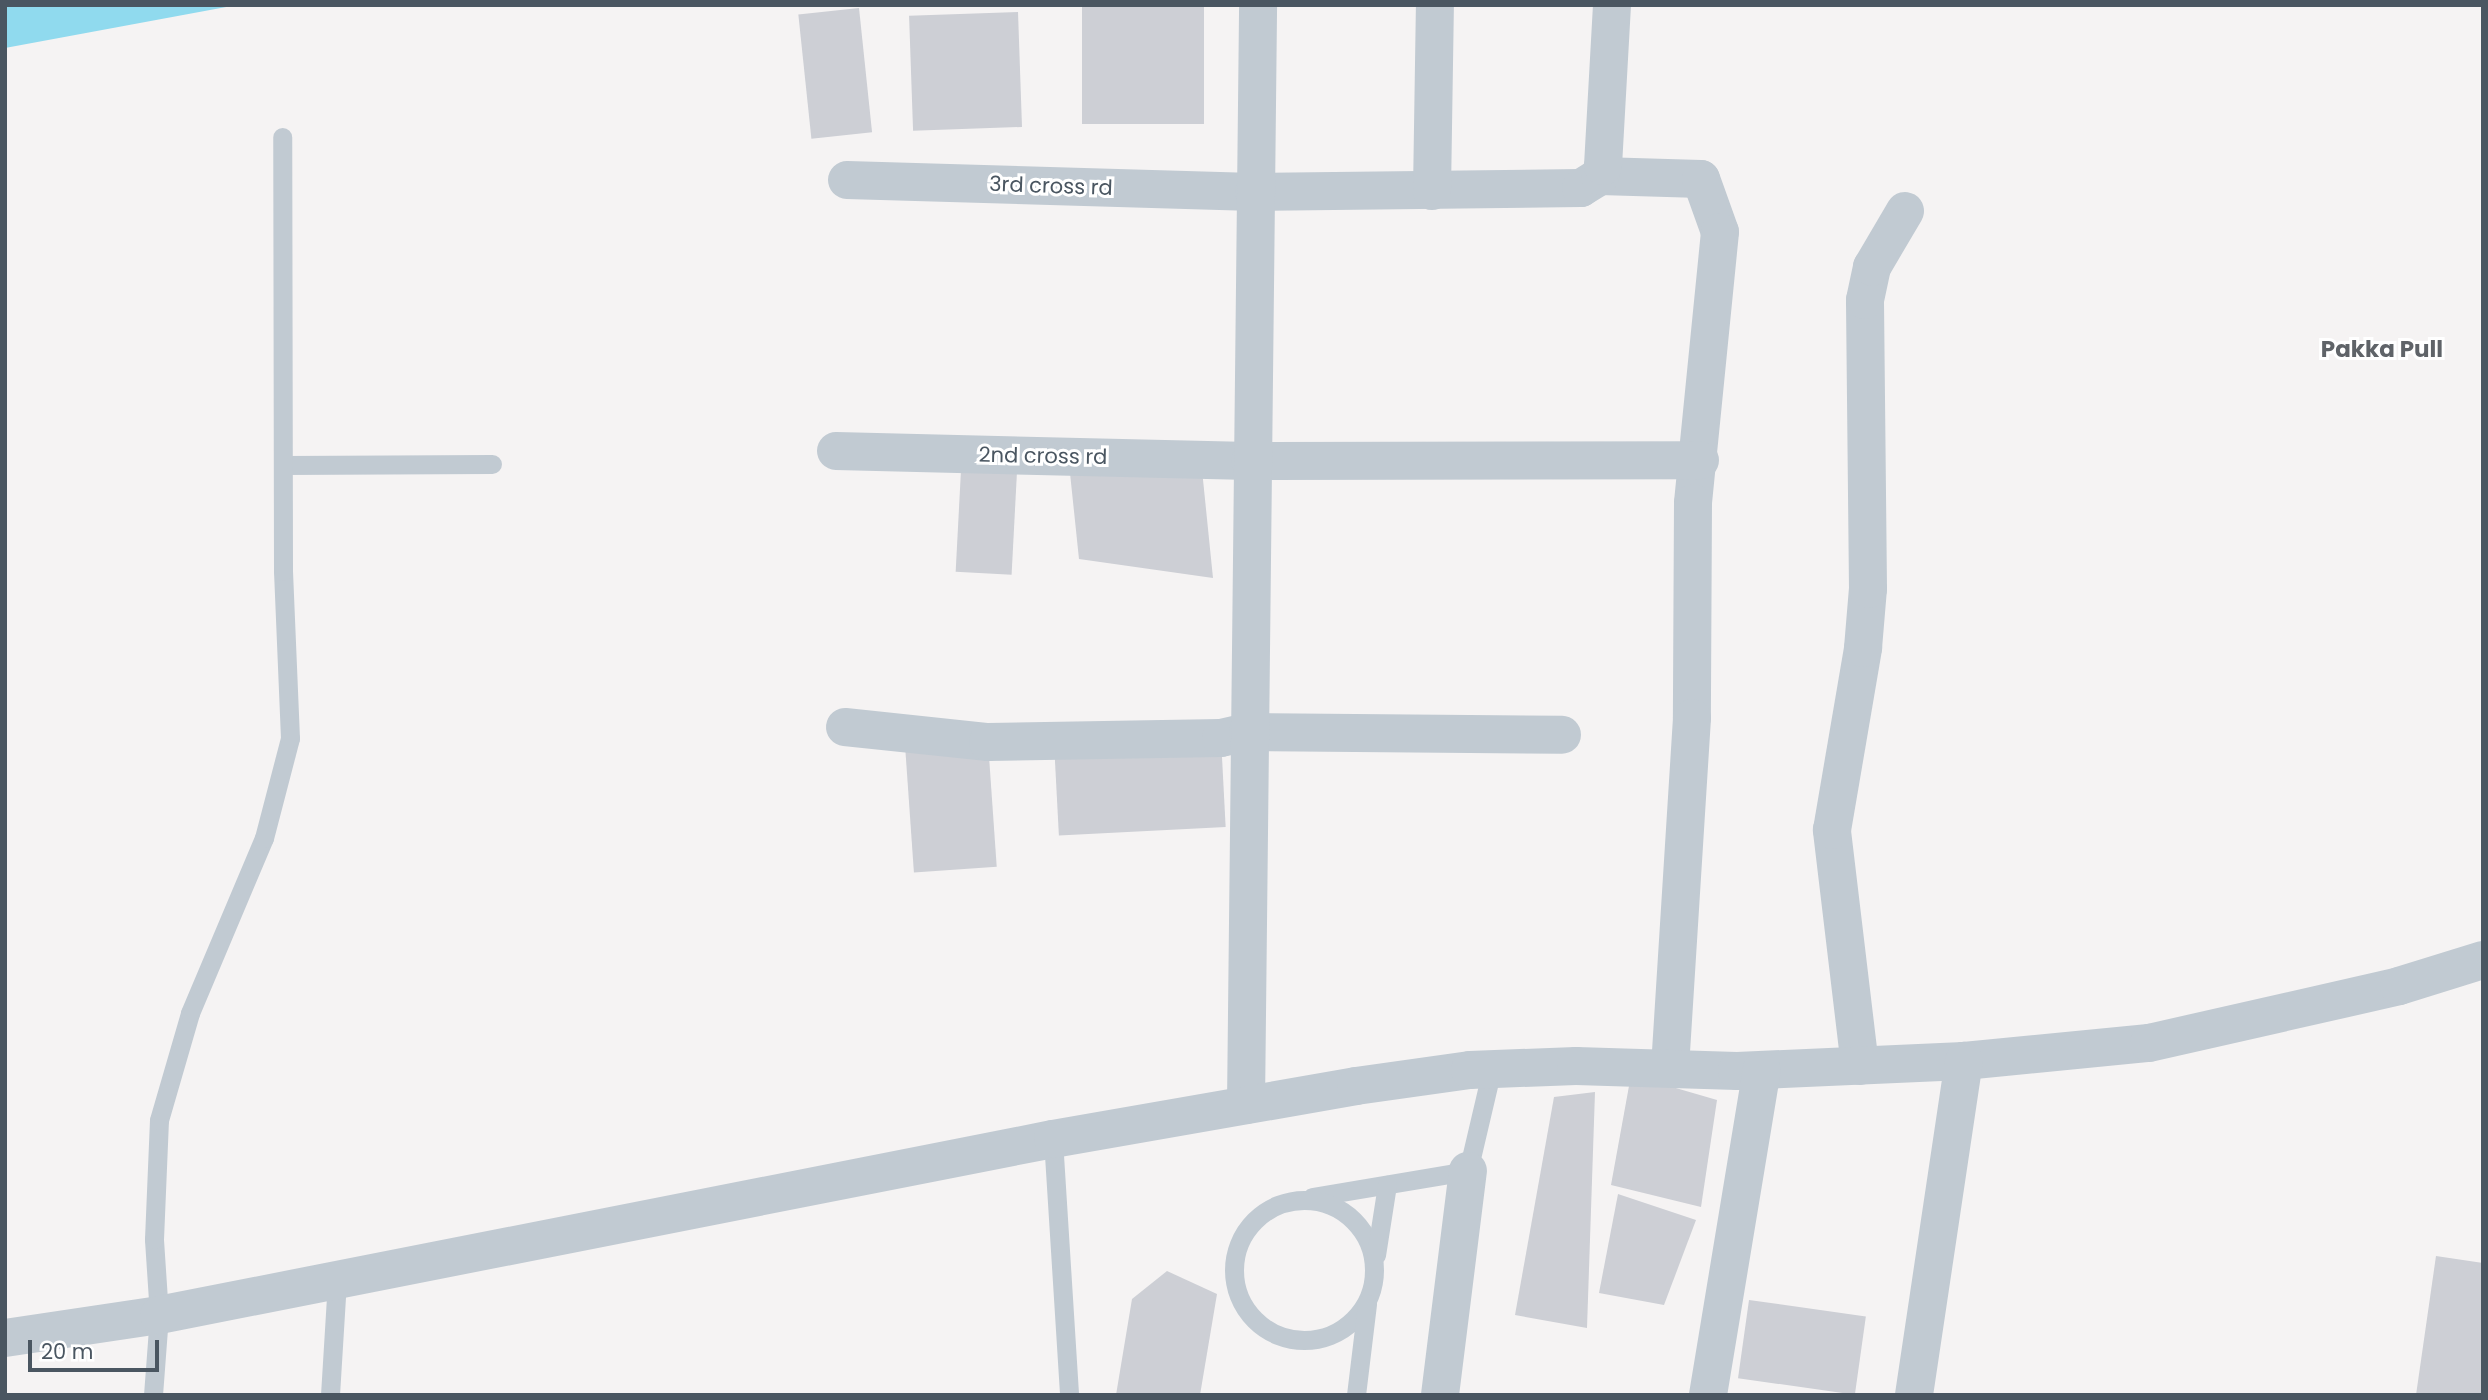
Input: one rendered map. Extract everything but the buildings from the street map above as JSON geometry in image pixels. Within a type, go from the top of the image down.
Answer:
[{"type":"street","points":[[1246,1105],[1250,461],[1258,5]]},
{"type":"street","points":[[1432,191],[1435,5]]},
{"type":"street","points":[[1612,5],[1605,156],[1600,176],[1701,178],[1720,232],[1700,460],[1693,503],[1692,718],[1670,1067]]},
{"type":"street","name":"3rd cross rd","points":[[847,180],[1254,192],[1581,188],[1600,176]]},
{"type":"street","points":[[1860,1066],[1832,831],[1863,648],[1868,589],[1865,300],[1872,267],[1905,211]]},
{"type":"street","name":"2nd cross rd","points":[[836,451],[1250,461],[1700,460]]},
{"type":"street","points":[[845,727],[988,743],[1221,738],[1248,733],[1562,735]]},
{"type":"street","points":[[5,1338],[159,1315],[1053,1139],[1246,1105],[1492,1069],[1670,1067],[1762,1070],[1964,1061],[2148,1043],[2399,986],[2483,960]]},
{"type":"street","points":[[1914,1395],[1964,1061]]},
{"type":"street","points":[[1708,1395],[1762,1070]]},
{"type":"street","points":[[1440,1395],[1468,1171]]},
{"type":"lane","points":[[153,1395],[159,1315],[154,1239],[159,1120],[191,1013],[264,838],[290,738],[284,465],[282,137]]},
{"type":"lane","points":[[284,465],[492,464]]},
{"type":"lane","points":[[1367,1303],[1352,1322],[1331,1335],[1307,1341],[1283,1337],[1261,1326],[1244,1308],[1235,1285],[1234,1261],[1241,1237],[1272,1206],[1293,1199],[1468,1171],[1492,1069]]},
{"type":"lane","points":[[1053,1139],[1069,1395]]},
{"type":"lane","points":[[1356,1395],[1367,1303],[1375,1282],[1375,1259],[1387,1185]]},
{"type":"lane","points":[[1293,1199],[1337,1207],[1355,1220],[1375,1259]]},
{"type":"lane","points":[[330,1395],[337,1280]]},
{"type":"water","points":[[5,5],[237,5],[5,48]]},
{"type":"district","name":"Pakka Pull","points":[[2382,349]]}]
